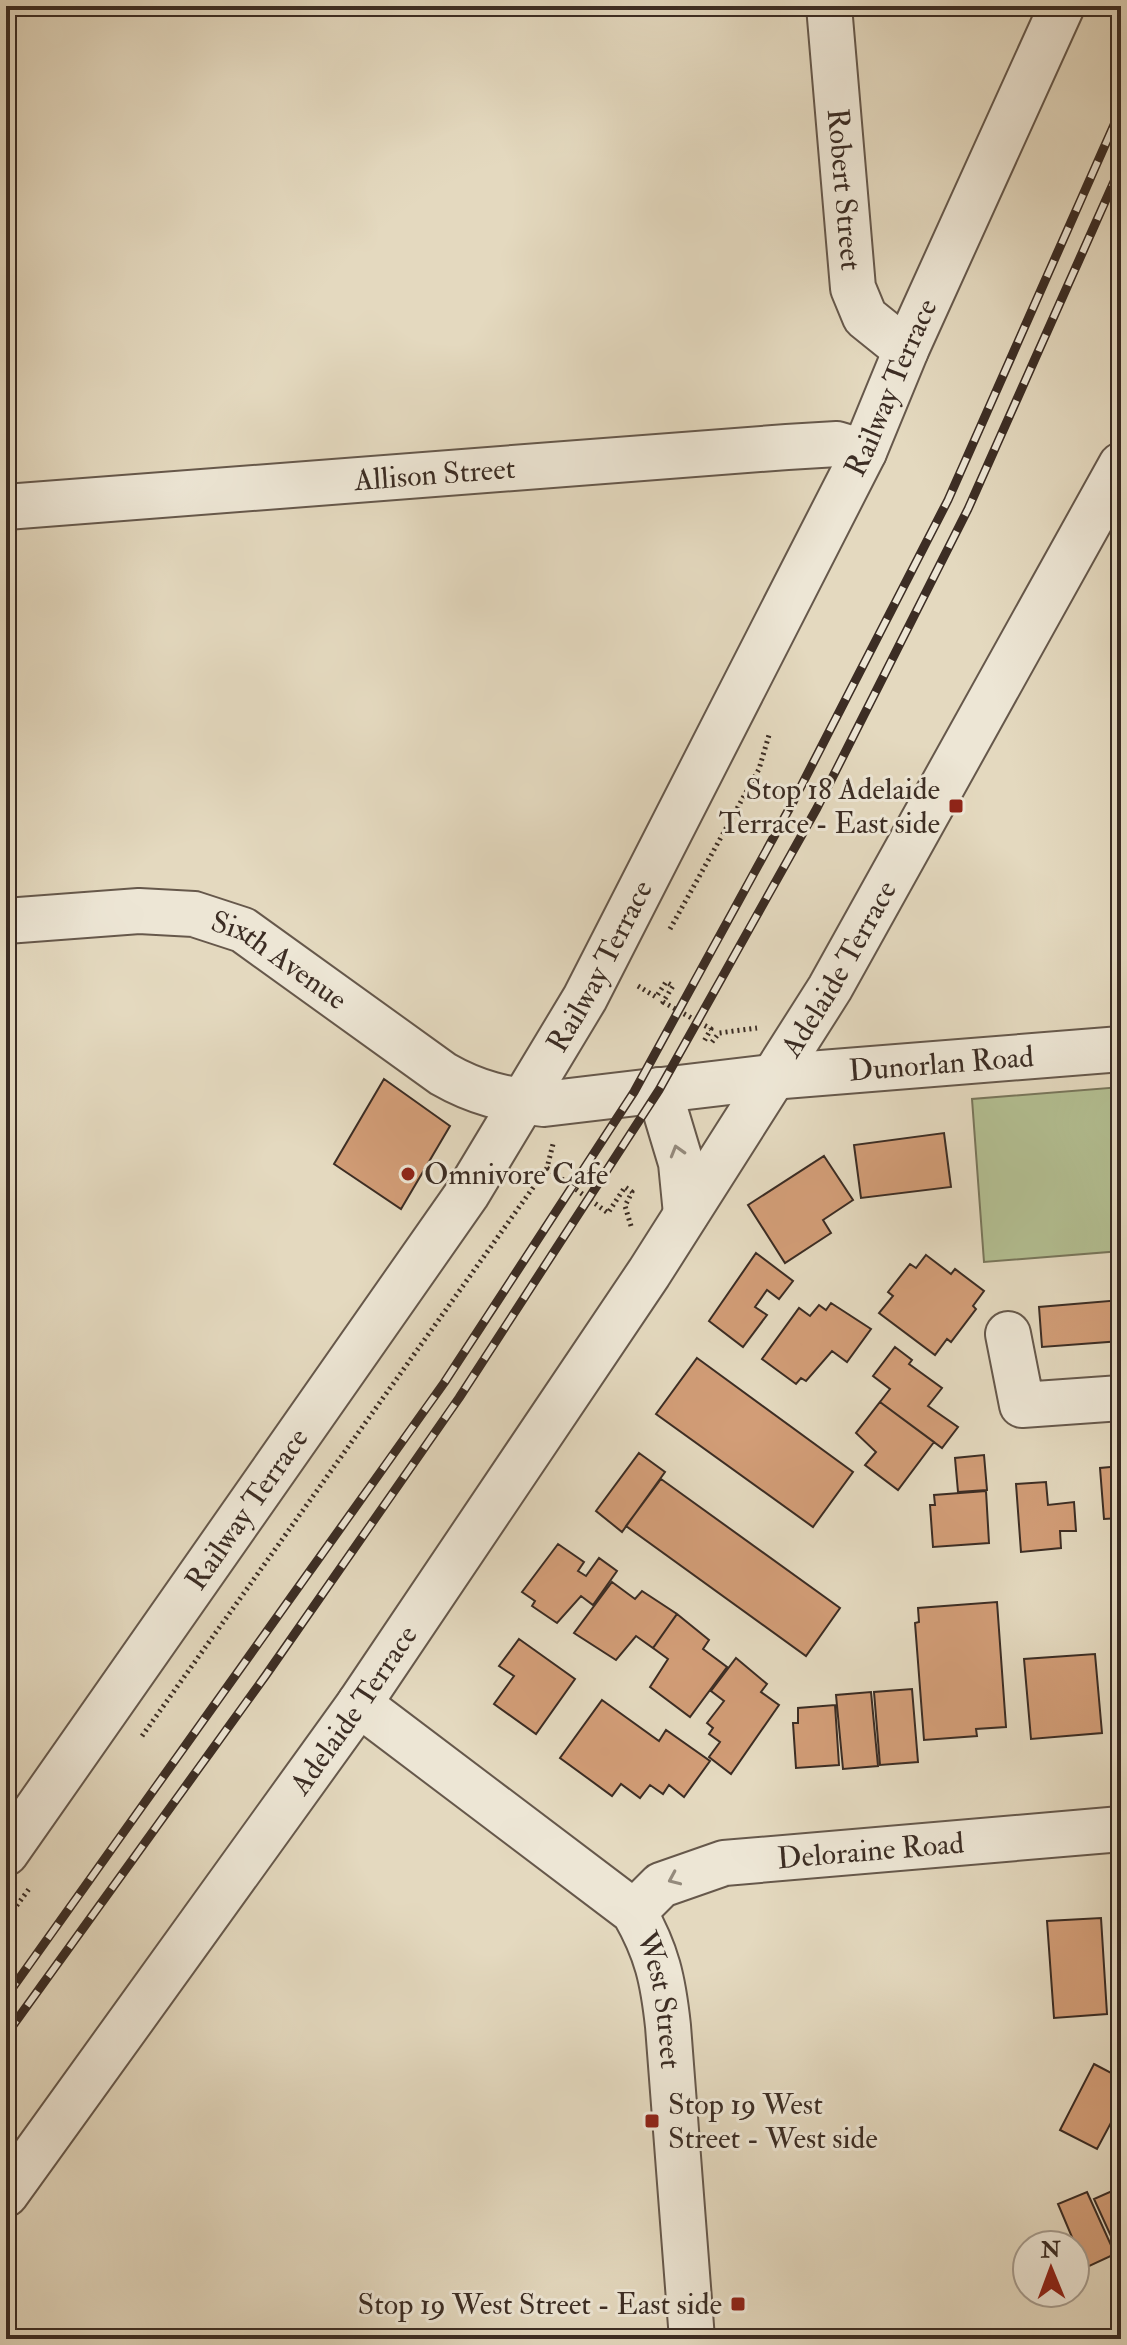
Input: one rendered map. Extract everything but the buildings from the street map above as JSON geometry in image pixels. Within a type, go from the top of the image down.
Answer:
[{"type":"street","name":"Robert Street","points":[[829,6],[853,288],[865,317],[906,350]]},
{"type":"street","name":"Railway Terrace","points":[[20,1867],[467,1194],[585,998],[864,452],[906,350],[1062,6]]},
{"type":"street","name":"Allison Street","points":[[6,507],[787,447],[837,444],[864,452]]},
{"type":"street","name":"Adelaide Terrace","points":[[6,2194],[359,1704],[662,1252],[830,988],[1120,468]]},
{"type":"street","name":"Sixth Avenue","points":[[6,921],[139,911],[194,914],[243,930],[443,1074],[471,1090],[522,1102]]},
{"type":"street","name":"Dunorlan Road","points":[[522,1102],[544,1104],[771,1077],[1121,1049]]},
{"type":"street","points":[[659,1090],[681,1163],[686,1214]]},
{"type":"street","points":[[1008,1334],[1022,1405],[1121,1398]]},
{"type":"street","name":"West Street","points":[[359,1704],[634,1912],[653,1945],[663,1979],[692,2339]]},
{"type":"street","name":"Deloraine Road","points":[[634,1912],[661,1885],[724,1863],[1121,1829]]},
{"type":"path","points":[[638,986],[656,997],[666,982],[673,986],[663,1002],[711,1029],[702,1044],[708,1048],[719,1033],[772,1026]]},
{"type":"path","points":[[139,1741],[547,1168],[556,1134]]},
{"type":"path","points":[[547,1168],[608,1213],[625,1187],[632,1192],[625,1206],[631,1229],[662,1252]]},
{"type":"path","points":[[6,1920],[20,1867]]},
{"type":"green space","points":[[1121,1087],[1121,1251],[984,1262],[972,1099]]},
{"type":"railway","points":[[6,1997],[444,1383],[634,1092],[794,800],[948,500],[1121,109]]},
{"type":"railway","points":[[6,2035],[266,1675],[459,1398],[659,1090],[817,808],[968,509],[1121,166]]},
{"type":"place","name":"Stop 18 Adelaide Terrace - East side","points":[[956,806]]},
{"type":"place","name":"Omnivore Cafe","points":[[408,1174]]},
{"type":"place","name":"Stop 19 West Street - West side","points":[[652,2121]]},
{"type":"place","name":"Stop 19 West Street - East side","points":[[738,2304]]}]
